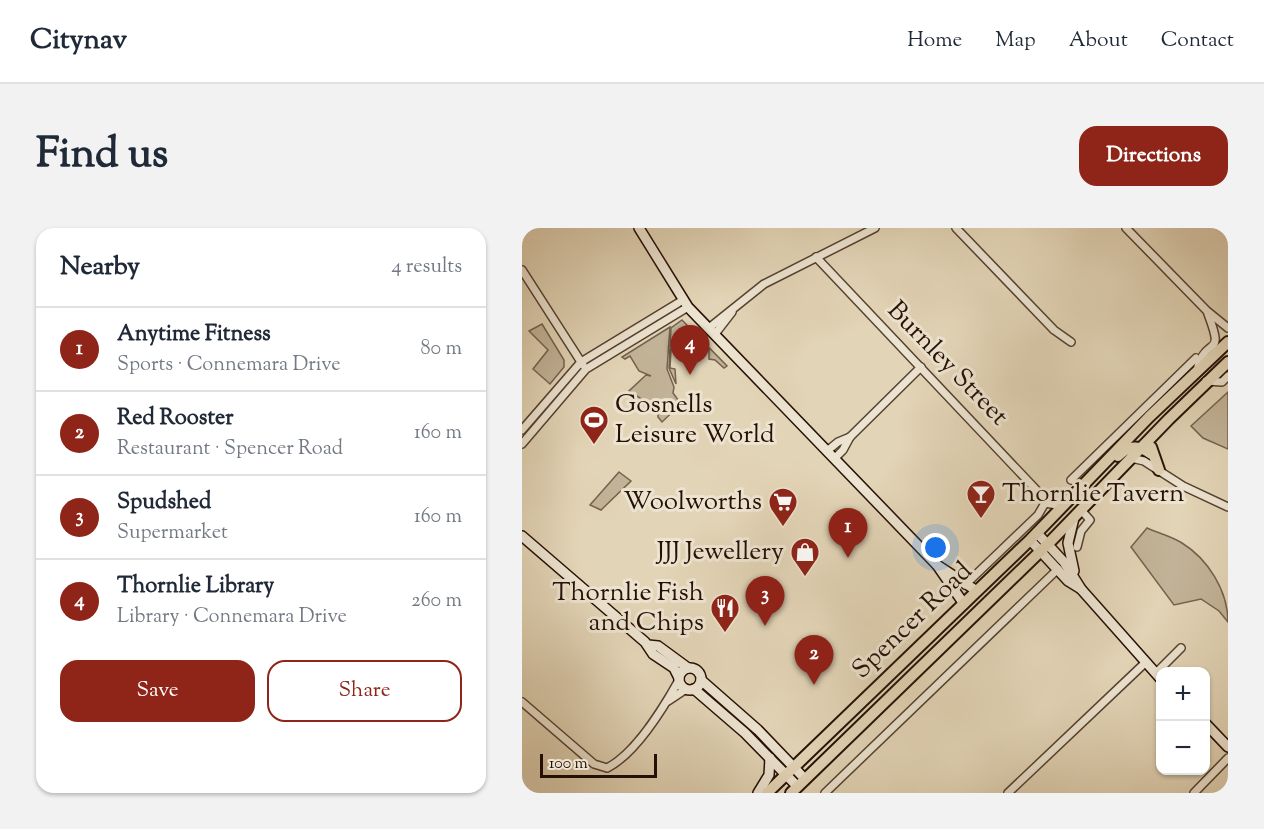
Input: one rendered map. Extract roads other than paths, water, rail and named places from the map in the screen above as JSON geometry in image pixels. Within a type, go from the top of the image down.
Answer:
[{"type":"main road","name":"Spencer Road","points":[[767,793],[1034,537],[1163,397],[1196,373],[1228,342]]},
{"type":"main road","points":[[1163,397],[1175,405],[1228,355]]},
{"type":"main road","name":"Spencer Road","points":[[798,786],[1045,548],[1195,392],[1228,362]]},
{"type":"main road","points":[[1151,454],[1153,442],[1193,403],[1195,392]]},
{"type":"main road","points":[[1063,506],[1077,498],[1121,452],[1132,447],[1140,448],[1151,454],[1159,470]]},
{"type":"main road","points":[[883,681],[894,682],[947,633],[962,627]]},
{"type":"street","points":[[639,228],[686,304],[936,565],[964,604]]},
{"type":"street","points":[[712,331],[764,284],[875,228]]},
{"type":"street","points":[[956,228],[1054,330],[1071,342]]},
{"type":"street","points":[[1126,228],[1207,311],[1228,328]]},
{"type":"street","name":"Burnley Street","points":[[816,257],[1043,496],[1045,503]]},
{"type":"street","points":[[522,270],[586,369]]},
{"type":"street","points":[[522,430],[581,362],[686,304]]},
{"type":"street","points":[[522,444],[586,369],[686,304]]},
{"type":"street","points":[[1196,373],[1200,360],[1216,345],[1217,338],[1207,311]]},
{"type":"street","name":"Spencer Road","points":[[1071,480],[1163,397],[1196,358]]},
{"type":"street","points":[[827,451],[850,437],[921,367]]},
{"type":"street","points":[[1206,381],[1221,382],[1228,376]]},
{"type":"street","points":[[834,459],[843,450],[850,437]]},
{"type":"street","points":[[1131,458],[1144,461],[1183,486],[1228,507]]},
{"type":"street","points":[[1045,503],[1063,506]]},
{"type":"street","name":"Spencer Road","points":[[964,585],[1038,515],[1045,503]]},
{"type":"street","points":[[1077,547],[1081,531],[1090,520],[1078,514],[1068,543],[1081,589]]},
{"type":"street","points":[[522,536],[648,645],[653,654],[674,668],[679,679],[690,689],[726,716],[770,758],[790,770]]},
{"type":"street","points":[[1034,537],[1077,578]]},
{"type":"street","points":[[1045,548],[1068,581],[1081,589],[1156,674]]},
{"type":"street","points":[[936,565],[976,591]]},
{"type":"street","points":[[825,793],[1058,569]]},
{"type":"street","points":[[648,645],[658,646],[688,668],[699,672],[701,680],[728,703],[790,770],[798,786]]},
{"type":"street","points":[[1165,667],[1181,648]]},
{"type":"street","points":[[1008,793],[1146,663]]},
{"type":"street","points":[[522,702],[594,764],[607,768],[620,762],[668,701],[682,671],[688,668]]},
{"type":"street","points":[[668,701],[701,680]]},
{"type":"street","points":[[726,716],[728,703]]},
{"type":"street","points":[[1210,728],[1228,747]]},
{"type":"street","points":[[758,793],[769,775],[770,758]]},
{"type":"street","points":[[1194,793],[1228,758]]},
{"type":"place","name":"Thornlie Library","points":[[690,375]]},
{"type":"place","name":"Gosnells Leisure World","points":[[594,446]]},
{"type":"place","name":"Thornlie Tavern","points":[[981,520]]},
{"type":"place","name":"Woolworths","points":[[783,528]]},
{"type":"place","name":"Anytime Fitness","points":[[848,558]]},
{"type":"place","name":"JJJ Jewellery","points":[[805,578]]},
{"type":"place","name":"Spudshed","points":[[765,626]]},
{"type":"place","name":"Thornlie Fish and Chips","points":[[725,634]]},
{"type":"place","name":"Red Rooster","points":[[814,685]]}]
